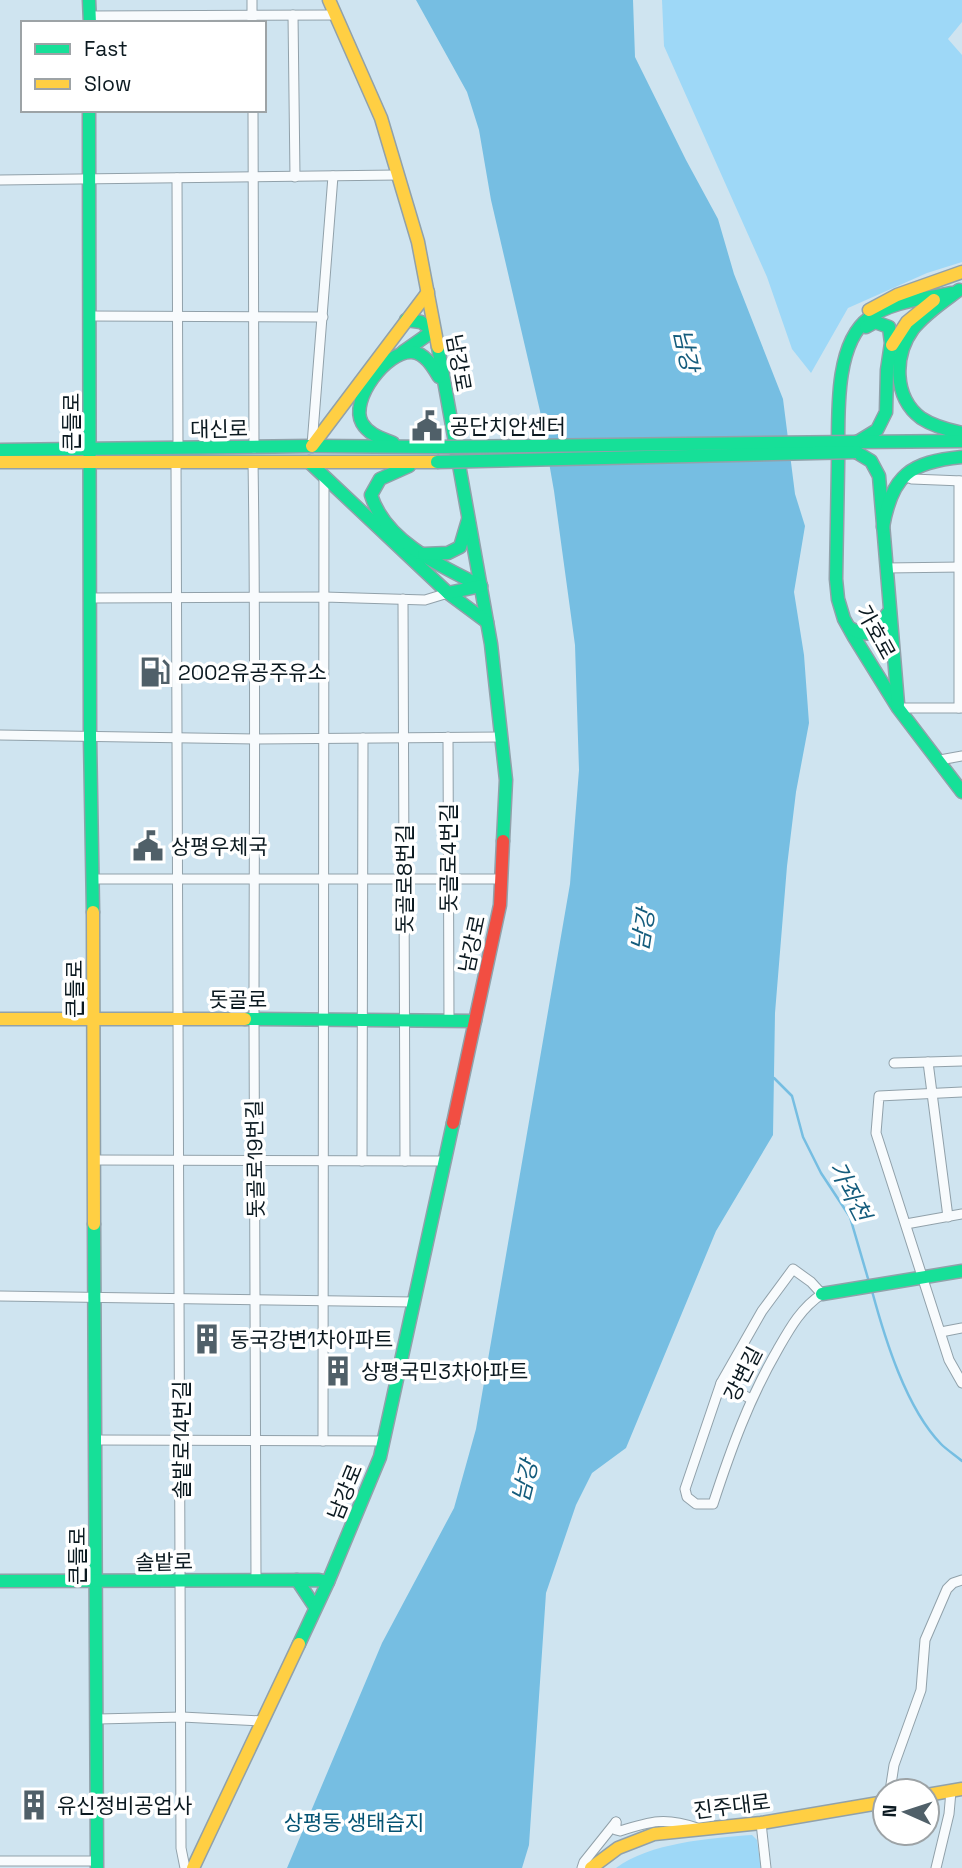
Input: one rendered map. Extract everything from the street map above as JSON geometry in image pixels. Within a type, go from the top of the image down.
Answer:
[{"type":"main road","points":[[89,0],[90,19]]},
{"type":"main road","name":"남강로","points":[[193,1868],[328,1582],[384,1441],[500,905],[506,780],[501,737],[487,622],[428,292],[418,242],[381,118],[329,0]]},
{"type":"main road","name":"큰들로","points":[[89,112],[90,736],[98,1864]]},
{"type":"main road","name":"가호로","points":[[838,422],[835,389],[837,361],[854,324],[866,312],[883,302],[962,272]]},
{"type":"main road","points":[[961,286],[911,332],[902,348],[898,368],[900,387],[915,414],[937,426],[962,433]]},
{"type":"main road","name":"가호로","points":[[961,286],[939,296],[880,312],[860,327],[852,343],[844,364],[838,422],[836,579],[838,599],[848,626],[898,708],[962,792]]},
{"type":"main road","points":[[312,446],[428,292]]},
{"type":"main road","points":[[892,345],[907,322],[939,296]]},
{"type":"main road","points":[[408,320],[421,322],[433,331],[389,359],[360,398],[358,416],[363,427],[380,439],[414,447]]},
{"type":"main road","points":[[402,352],[414,337],[416,328],[408,320]]},
{"type":"main road","points":[[852,343],[868,325],[875,322],[889,327],[892,335],[887,369],[886,412],[876,431],[856,447]]},
{"type":"main road","points":[[402,352],[413,352],[429,361],[442,382]]},
{"type":"main road","points":[[856,447],[962,441]]},
{"type":"main road","name":"대신로","points":[[0,450],[90,455],[177,455],[253,454],[312,446],[856,447]]},
{"type":"main road","points":[[856,447],[962,455]]},
{"type":"main road","points":[[856,447],[875,465],[883,527],[898,708]]},
{"type":"main road","name":"대신로","points":[[253,454],[309,462],[437,462],[856,447]]},
{"type":"main road","name":"대신로","points":[[0,462],[90,455]]},
{"type":"main road","points":[[883,527],[890,491],[903,475],[930,460],[962,455]]},
{"type":"main road","points":[[309,462],[449,593],[487,622]]},
{"type":"main road","points":[[421,462],[387,474],[373,488],[372,508],[377,516],[422,554],[481,586]]},
{"type":"main road","points":[[422,554],[448,553],[460,547],[468,517]]},
{"type":"main road","points":[[449,593],[481,586]]},
{"type":"main road","points":[[848,626],[858,634],[868,636],[883,628],[887,620],[888,586]]},
{"type":"main road","name":"돗골로","points":[[0,1019],[475,1021]]},
{"type":"main road","points":[[822,1294],[962,1271]]},
{"type":"main road","name":"솔밭로","points":[[0,1581],[256,1579],[328,1582]]},
{"type":"main road","points":[[297,1580],[315,1607]]},
{"type":"main road","name":"진주대로","points":[[591,1868],[634,1840],[654,1834],[761,1823],[871,1804]]},
{"type":"street","points":[[252,0],[252,19]]},
{"type":"street","points":[[293,15],[295,177]]},
{"type":"street","points":[[90,19],[252,19],[336,15]]},
{"type":"street","name":"돗골로19번길","points":[[253,112],[256,1579]]},
{"type":"street","points":[[312,446],[332,176]]},
{"type":"street","points":[[0,180],[398,176]]},
{"type":"street","name":"솔밭로14번길","points":[[177,178],[181,1848],[185,1868]]},
{"type":"street","points":[[90,316],[323,317]]},
{"type":"street","points":[[898,708],[961,708],[961,481],[912,479],[903,475]]},
{"type":"street","points":[[323,1441],[324,477]]},
{"type":"street","points":[[886,568],[961,567]]},
{"type":"street","points":[[90,598],[324,597],[425,600],[449,593]]},
{"type":"street","name":"돗골로8번길","points":[[403,599],[405,1161]]},
{"type":"street","points":[[0,735],[256,739],[501,737]]},
{"type":"street","name":"돗골로4번길","points":[[448,737],[449,1021]]},
{"type":"street","points":[[362,1161],[363,738]]},
{"type":"street","points":[[940,760],[962,756]]},
{"type":"street","points":[[93,879],[501,879]]},
{"type":"street","points":[[894,1063],[962,1061]]},
{"type":"street","points":[[928,1062],[930,1094],[948,1217]]},
{"type":"street","points":[[962,1092],[879,1096],[876,1133],[949,1360],[962,1383]]},
{"type":"street","points":[[94,1160],[444,1161]]},
{"type":"street","points":[[906,1224],[962,1214]]},
{"type":"street","points":[[751,1399],[721,1383],[762,1311],[793,1269],[822,1294]]},
{"type":"street","name":"강변길","points":[[721,1383],[685,1489],[687,1497],[696,1504],[713,1504],[739,1425],[751,1399],[795,1320],[822,1294]]},
{"type":"street","points":[[0,1296],[414,1303]]},
{"type":"street","points":[[941,1332],[962,1328]]},
{"type":"street","points":[[96,1440],[384,1441]]},
{"type":"street","points":[[892,1777],[920,1689],[925,1640],[949,1586],[962,1580]]},
{"type":"street","points":[[98,1719],[182,1717],[262,1721]]},
{"type":"street","points":[[936,1868],[956,1790]]},
{"type":"street","points":[[582,1868],[616,1822],[616,1830],[620,1831],[659,1821],[676,1821],[702,1830]]},
{"type":"street","points":[[761,1823],[765,1868]]},
{"type":"street","points":[[0,1861],[98,1864]]},
{"type":"shaded area","points":[[662,0],[962,0],[962,22],[948,39],[962,55],[962,262],[927,273],[848,308],[811,373],[792,349],[767,277],[664,46]]},
{"type":"shaded area","points":[[752,1835],[757,1840],[761,1868],[616,1868],[662,1847]]},
{"type":"water","name":"남강","points":[[416,0],[633,0],[635,57],[718,219],[734,274],[783,399],[795,494],[805,526],[794,592],[804,655],[809,723],[796,792],[787,866],[775,1013],[773,1135],[716,1231],[626,1448],[592,1473],[576,1505],[546,1593],[529,1845],[522,1868],[287,1868],[382,1643],[454,1508],[476,1429],[570,884],[579,770],[575,645],[540,411],[491,200],[479,130],[467,92]]},
{"type":"waterway","name":"가좌천","points":[[774,1078],[792,1096],[803,1137],[821,1173],[850,1217],[869,1282]]},
{"type":"waterway","name":"가좌천","points":[[872,1291],[890,1351],[917,1412],[941,1444],[962,1461]]},
{"type":"traffic: fast","points":[[89,0],[90,21]]},
{"type":"traffic: fast","points":[[89,112],[90,736],[93,912]]},
{"type":"traffic: fast","points":[[959,290],[913,329],[902,351],[899,375],[905,399],[921,418],[962,433]]},
{"type":"traffic: fast","points":[[951,293],[908,301],[878,312],[857,330],[849,347],[843,366],[838,408],[836,579],[844,619],[854,637],[898,708],[962,792]]},
{"type":"traffic: fast","points":[[403,352],[433,331],[421,322],[406,320]]},
{"type":"traffic: fast","points":[[859,441],[877,430],[886,412],[891,343],[889,327],[875,322],[866,327]]},
{"type":"traffic: fast","points":[[438,347],[491,644],[506,780],[503,841]]},
{"type":"traffic: fast","points":[[393,443],[372,433],[362,423],[359,413],[361,402],[373,378],[392,359],[412,352],[425,358],[439,377]]},
{"type":"traffic: fast","points":[[856,442],[962,441]]},
{"type":"traffic: fast","points":[[438,447],[856,442]]},
{"type":"traffic: fast","points":[[0,450],[438,447]]},
{"type":"traffic: fast","points":[[856,452],[871,461],[879,476],[898,704]]},
{"type":"traffic: fast","points":[[437,462],[856,452]]},
{"type":"traffic: fast","points":[[883,527],[892,495],[906,474],[929,463],[962,457]]},
{"type":"traffic: fast","points":[[309,462],[448,593],[487,622]]},
{"type":"traffic: fast","points":[[409,466],[380,479],[371,495],[378,511],[388,526],[416,550],[481,586]]},
{"type":"traffic: fast","points":[[424,554],[448,553],[460,547],[468,520]]},
{"type":"traffic: fast","points":[[448,593],[481,586]]},
{"type":"traffic: fast","points":[[850,628],[862,633],[873,633],[882,626],[887,614]]},
{"type":"traffic: fast","points":[[245,1019],[475,1021]]},
{"type":"traffic: fast","points":[[299,1644],[380,1457],[453,1123]]},
{"type":"traffic: fast","points":[[94,1224],[97,1868]]},
{"type":"traffic: fast","points":[[822,1294],[962,1271]]},
{"type":"traffic: fast","points":[[297,1580],[315,1607]]},
{"type":"traffic: fast","points":[[0,1581],[328,1582]]},
{"type":"traffic: slow","points":[[329,0],[381,118],[418,242],[438,347]]},
{"type":"traffic: slow","points":[[869,310],[897,295],[962,272]]},
{"type":"traffic: slow","points":[[312,446],[428,292]]},
{"type":"traffic: slow","points":[[892,345],[907,322],[934,300]]},
{"type":"traffic: slow","points":[[0,462],[437,462]]},
{"type":"traffic: slow","points":[[93,912],[94,1224]]},
{"type":"traffic: slow","points":[[0,1019],[245,1019]]},
{"type":"traffic: slow","points":[[193,1868],[299,1644]]},
{"type":"traffic: slow","points":[[941,1793],[962,1789]]},
{"type":"traffic: slow","points":[[591,1868],[618,1848],[654,1834],[761,1823],[871,1804]]},
{"type":"traffic: jam","points":[[453,1123],[500,905],[503,841]]},
{"type":"place","name":"공단치안센터","points":[[427,426]]},
{"type":"place","name":"2002유공주유소","points":[[155,672]]},
{"type":"place","name":"상평우체국","points":[[148,846]]},
{"type":"place","name":"동국강변1차아파트","points":[[207,1339]]},
{"type":"place","name":"상평국민3차아파트","points":[[338,1371]]},
{"type":"place","name":"유신정비공업사","points":[[34,1805]]},
{"type":"park label","name":"상평동 생태습지","points":[[354,1822]]}]
